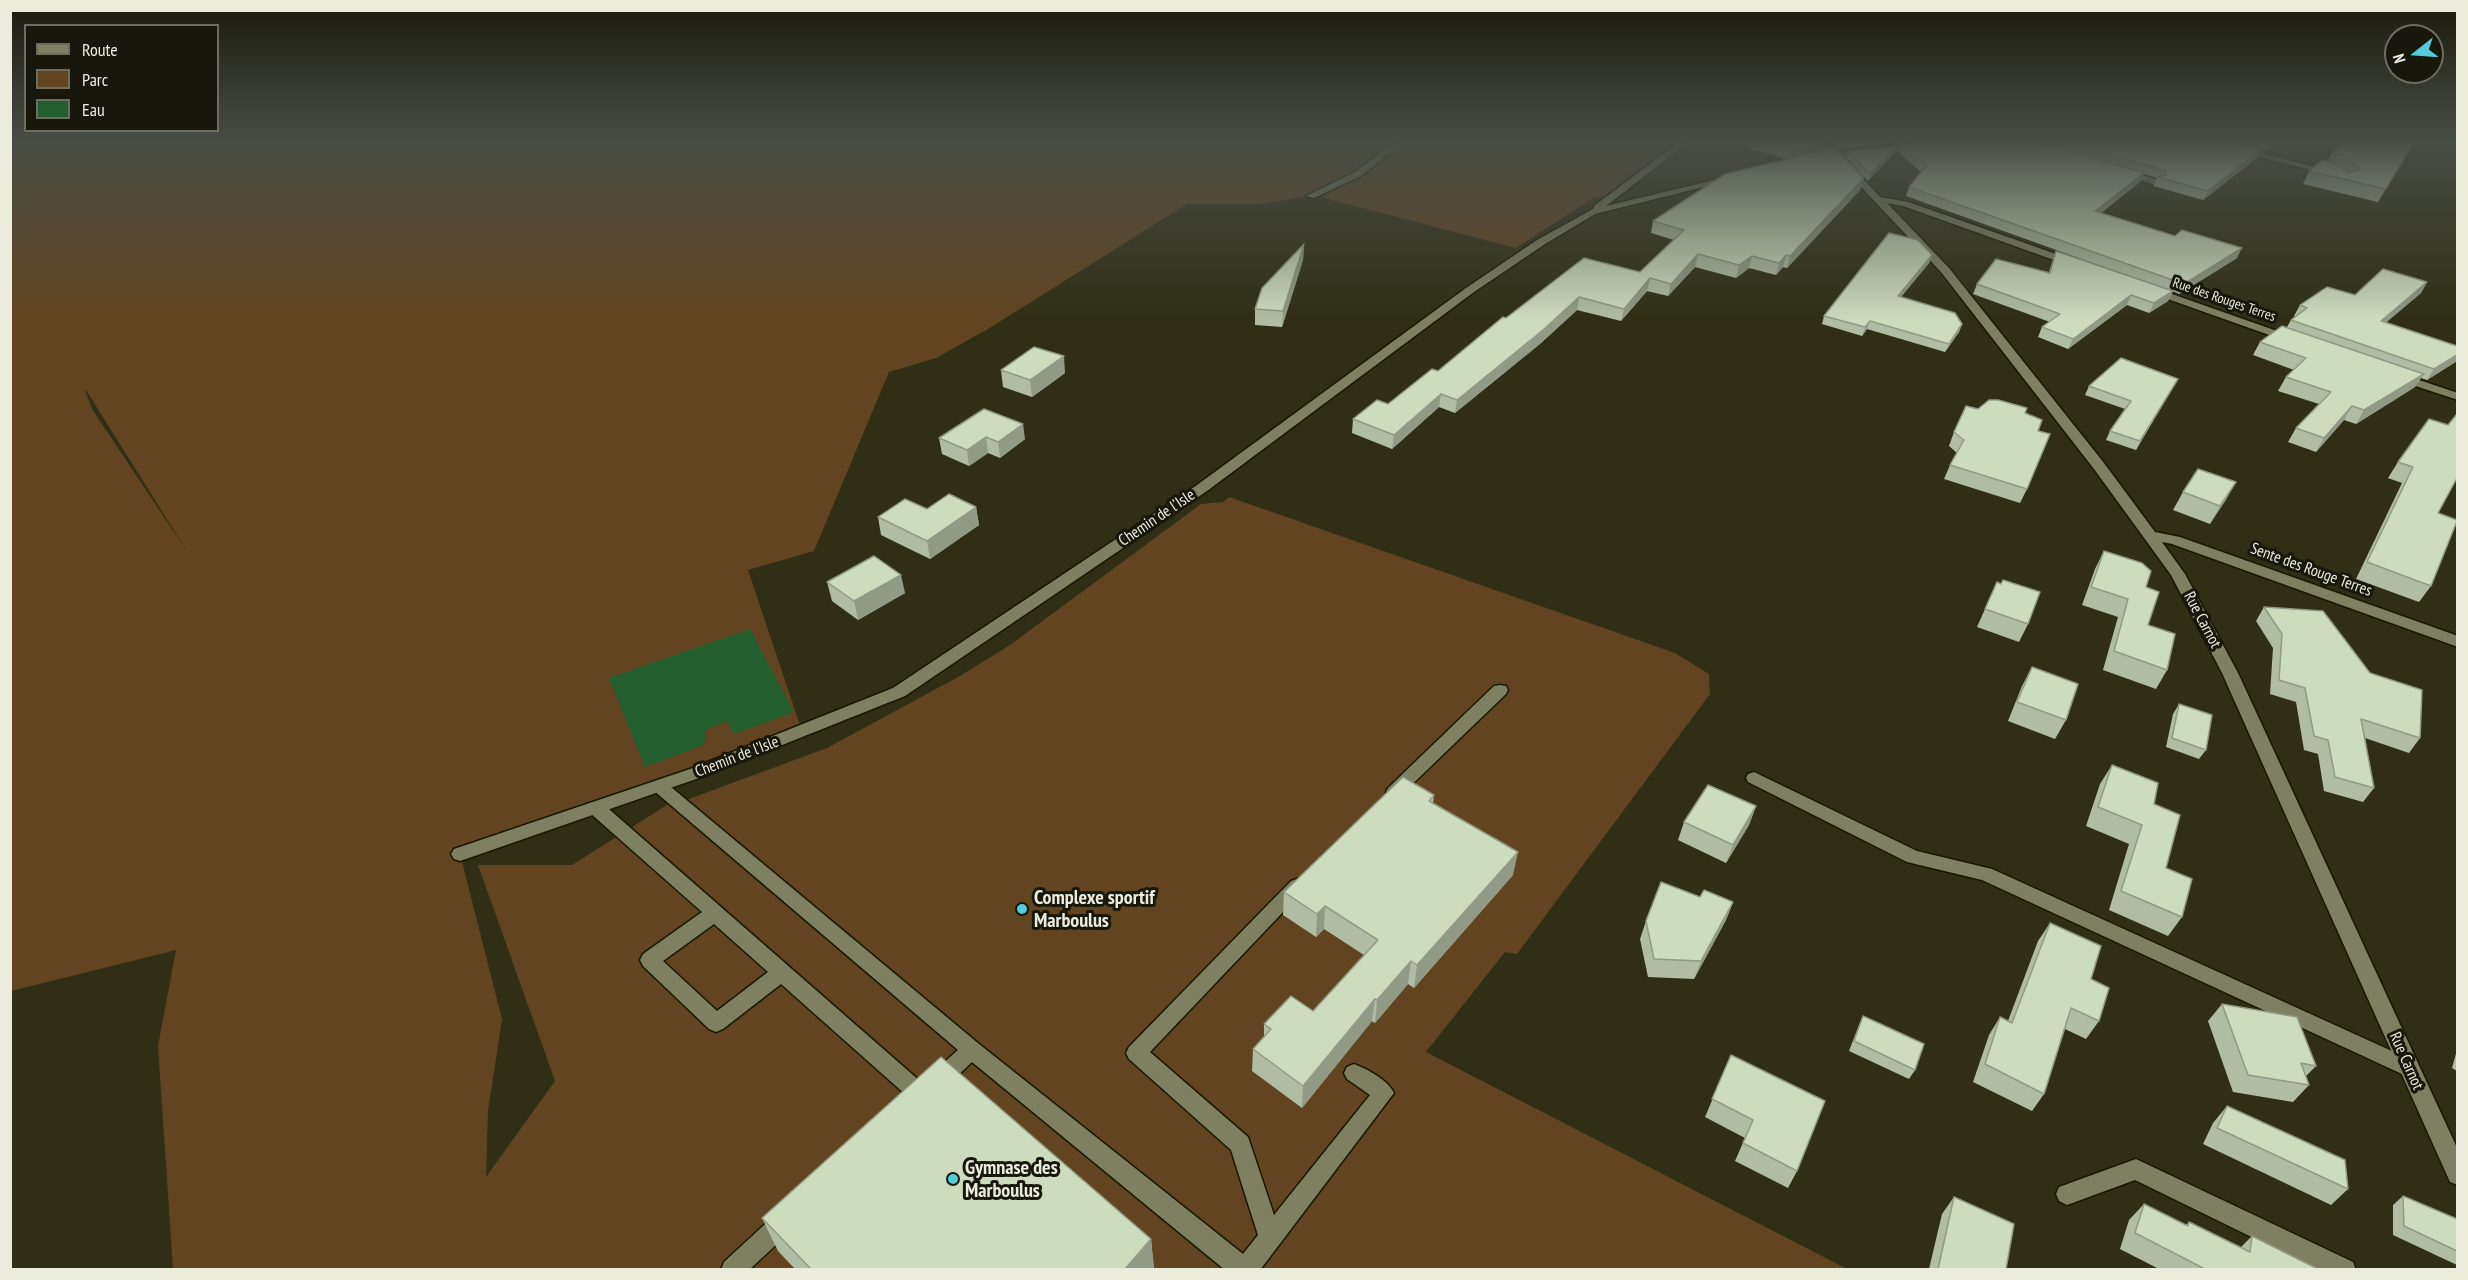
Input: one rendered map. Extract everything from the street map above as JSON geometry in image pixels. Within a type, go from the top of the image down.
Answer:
[{"type":"street","points":[[1592,212],[1605,202]]},
{"type":"street","name":"Chemin de l’Isle","points":[[460,854],[659,786],[899,693],[1202,488],[1470,290],[1541,242],[1592,212],[1635,202]]},
{"type":"street","name":"Rue Carnot","points":[[1881,202],[1945,270],[2099,466],[2178,574],[2230,673],[2457,1175]]},
{"type":"street","points":[[1895,202],[2085,267]]},
{"type":"street","name":"Rue des Rouges Terres","points":[[2142,287],[2300,342]]},
{"type":"street","points":[[2390,374],[2457,397]]},
{"type":"street","name":"Sente des Rouge Terres","points":[[2151,536],[2175,540],[2457,642]]},
{"type":"street","points":[[1382,804],[1500,690]]},
{"type":"street","points":[[1754,778],[1913,857],[1986,874],[2409,1068]]},
{"type":"street","points":[[659,786],[972,1050],[1245,1269],[1384,1093],[1354,1073]]},
{"type":"street","points":[[596,808],[922,1096]]},
{"type":"street","points":[[1269,1238],[1240,1144],[1136,1053],[1265,917],[1307,877]]},
{"type":"street","points":[[715,913],[650,960],[716,1023],[782,972]]},
{"type":"street","points":[[904,1112],[972,1050]]},
{"type":"street","points":[[2067,1194],[2136,1168],[2345,1269]]},
{"type":"street","points":[[732,1269],[801,1206]]},
{"type":"green space","points":[[10,202],[1274,202],[1259,204],[1187,204],[988,329],[936,358],[889,372],[814,551],[748,570],[802,731],[460,854],[502,1019],[488,1111],[486,1177],[555,1081],[478,865],[572,865],[667,805],[827,748],[960,676],[1010,645],[1201,504],[1223,502],[1229,497],[1675,653],[1709,674],[1710,694],[1517,954],[1505,952],[1426,1052],[1847,1269],[173,1269],[158,1046],[176,950],[11,991]],"holes":[[[85,390],[86,390],[188,553],[92,409]]]},
{"type":"green space","points":[[1339,202],[1587,202],[1516,248]]},
{"type":"water","points":[[750,629],[794,712],[734,734],[727,721],[706,729],[704,745],[645,767],[609,678]]},
{"type":"building","points":[[1683,202],[1841,202],[1790,256],[1786,255],[1779,263],[1752,256],[1739,265],[1698,254],[1671,284],[1650,278],[1624,309],[1579,297],[1543,330],[1457,400],[1441,394],[1394,435],[1353,419],[1377,400],[1388,404],[1432,369],[1438,371],[1503,317],[1506,318],[1584,258],[1640,272],[1684,230],[1653,221]]},
{"type":"building","points":[[1951,202],[2107,202],[2095,211],[2175,236],[2182,230],[2242,248],[2184,284]]},
{"type":"building","points":[[1889,233],[1918,240],[1932,255],[1898,296],[1955,313],[1962,324],[1949,344],[1870,321],[1865,327],[1824,316]]},
{"type":"building","points":[[1304,244],[1283,311],[1255,309],[1262,288]]},
{"type":"building","points":[[2056,251],[2173,291],[2154,303],[2131,295],[2073,339],[2042,327],[2060,314],[1977,284],[1996,259],[2050,273]]},
{"type":"building","points":[[2383,269],[2427,282],[2381,321],[2457,346],[2457,355],[2434,369],[2291,320],[2307,308],[2300,305],[2327,287],[2355,295]]},
{"type":"building","points":[[2282,326],[2424,374],[2364,410],[2352,406],[2324,438],[2296,428],[2331,392],[2286,377],[2306,358],[2260,342]]},
{"type":"building","points":[[1034,347],[1064,356],[1030,380],[1001,370]]},
{"type":"building","points":[[2121,358],[2178,379],[2140,441],[2110,431],[2131,401],[2089,386]]},
{"type":"building","points":[[1989,400],[1998,400],[2027,408],[2025,413],[2042,420],[2038,431],[2050,434],[2027,489],[1950,465],[1964,440],[1954,432],[1966,406],[1978,409]]},
{"type":"building","points":[[984,409],[1023,424],[998,442],[986,437],[967,450],[939,438]]},
{"type":"building","points":[[2457,414],[2457,478],[2438,513],[2457,521],[2431,586],[2367,562],[2413,467],[2398,462],[2429,419],[2448,425]]},
{"type":"building","points":[[2198,469],[2236,482],[2220,506],[2183,492]]},
{"type":"building","points":[[949,494],[976,507],[927,541],[878,517],[905,499],[927,509]]},
{"type":"building","points":[[2104,551],[2142,563],[2151,571],[2146,587],[2159,592],[2148,625],[2175,634],[2167,670],[2114,651],[2128,599],[2091,587]]},
{"type":"building","points":[[874,556],[901,575],[854,601],[827,582]]},
{"type":"building","points":[[2003,580],[2040,592],[2028,624],[1985,609],[1997,582],[2001,584]]},
{"type":"building","points":[[2264,607],[2323,611],[2370,673],[2422,690],[2420,738],[2361,719],[2374,788],[2335,777],[2328,740],[2314,736],[2305,688],[2279,680],[2282,634]]},
{"type":"building","points":[[2032,667],[2078,684],[2066,720],[2017,702]]},
{"type":"building","points":[[2179,704],[2212,715],[2206,750],[2172,738]]},
{"type":"building","points":[[2112,765],[2158,783],[2154,804],[2180,815],[2166,868],[2192,879],[2182,917],[2121,891],[2142,825],[2098,807]]},
{"type":"building","points":[[1403,777],[1434,795],[1429,801],[1518,852],[1417,965],[1411,961],[1377,1000],[1375,999],[1303,1086],[1253,1049],[1271,1029],[1264,1024],[1291,996],[1313,1011],[1378,940],[1325,906],[1317,914],[1284,892]]},
{"type":"building","points":[[1708,785],[1756,806],[1733,845],[1684,822]]},
{"type":"building","points":[[1661,882],[1700,897],[1704,890],[1733,902],[1701,961],[1654,959],[1646,921]]},
{"type":"building","points":[[2050,923],[2101,946],[2091,979],[2109,988],[2099,1021],[2071,1008],[2044,1094],[1985,1064],[2000,1017],[2012,1023]]},
{"type":"building","points":[[2222,1004],[2297,1017],[2316,1066],[2301,1063],[2309,1085],[2248,1075]]},
{"type":"building","points":[[1863,1016],[1924,1044],[1915,1070],[1854,1041]]},
{"type":"building","points":[[1731,1055],[1825,1101],[1797,1171],[1743,1143],[1753,1120],[1712,1099]]},
{"type":"building","name":"Gymnase des Marboulus","points":[[941,1057],[1151,1239],[1125,1269],[811,1269],[762,1218]]},
{"type":"building","points":[[2227,1106],[2345,1160],[2348,1189],[2217,1128]]},
{"type":"building","points":[[2403,1196],[2457,1219],[2457,1251],[2404,1226]]},
{"type":"building","points":[[1954,1197],[2014,1224],[2006,1269],[1938,1269]]},
{"type":"building","points":[[2144,1204],[2188,1226],[2189,1222],[2250,1252],[2252,1236],[2318,1269],[2205,1269],[2135,1233]]},
{"type":"place","name":"Complexe sportif Marboulus","points":[[1022,909]]},
{"type":"place","name":"Gymnase des Marboulus","points":[[953,1179]]}]
